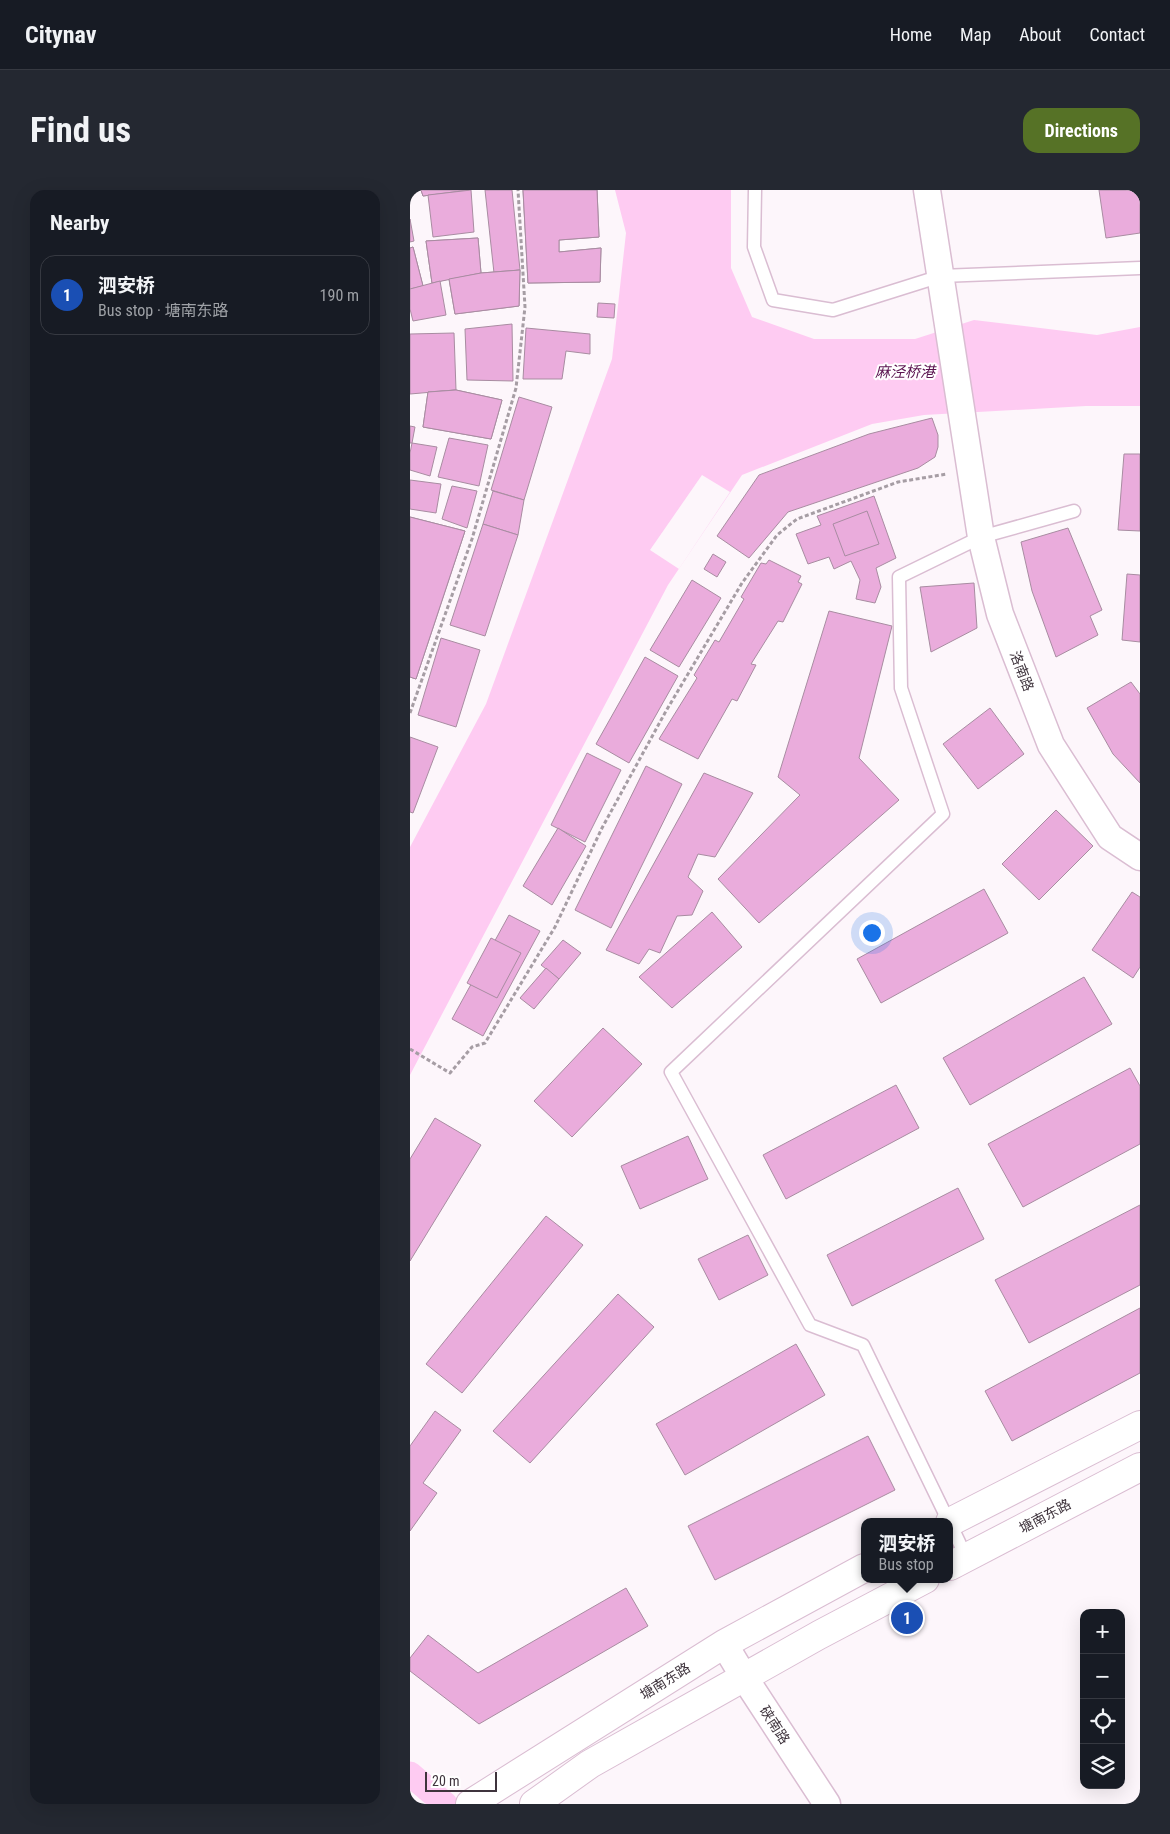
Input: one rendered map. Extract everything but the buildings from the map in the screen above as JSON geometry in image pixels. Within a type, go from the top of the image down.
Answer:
[{"type":"main road","points":[[953,1520],[1140,1425]]},
{"type":"main road","name":"塘南东路","points":[[958,1562],[1140,1466]]},
{"type":"main road","name":"塘南东路","points":[[472,1803],[724,1644],[861,1570]]},
{"type":"main road","points":[[534,1804],[590,1764],[819,1635],[917,1583]]},
{"type":"street","name":"洛南路","points":[[927,190],[981,537],[1000,614],[1051,745],[1110,837],[1140,857]]},
{"type":"street","name":"硖南路","points":[[724,1644],[827,1804]]},
{"type":"lane","points":[[755,190],[754,247],[773,300],[833,310],[942,286],[1140,268]]},
{"type":"lane","points":[[947,1518],[863,1345],[810,1325],[671,1072],[943,814],[901,688],[899,577],[981,537],[1074,510]]},
{"type":"lane","points":[[953,1540],[958,1562]]},
{"type":"path","points":[[410,713],[472,538],[516,388],[525,307],[518,190]]},
{"type":"path","points":[[410,1048],[450,1073],[472,1047],[485,1043],[556,927],[602,828],[666,711],[742,583],[776,535],[797,519],[898,482],[970,462]]},
{"type":"water","name":"麻泾桥港","points":[[615,190],[731,190],[731,268],[752,317],[814,339],[915,339],[974,320],[1097,335],[1140,327],[1140,406],[1086,406],[924,415],[872,424],[742,475],[668,585],[410,1075],[410,847],[486,704],[612,359],[626,233]]},
{"type":"pier","points":[[702,475],[730,492],[679,569],[650,550]]},
{"type":"waterway","points":[[410,1774],[445,1804]]},
{"type":"place","name":"泗安桥","points":[[907,1618]]}]
